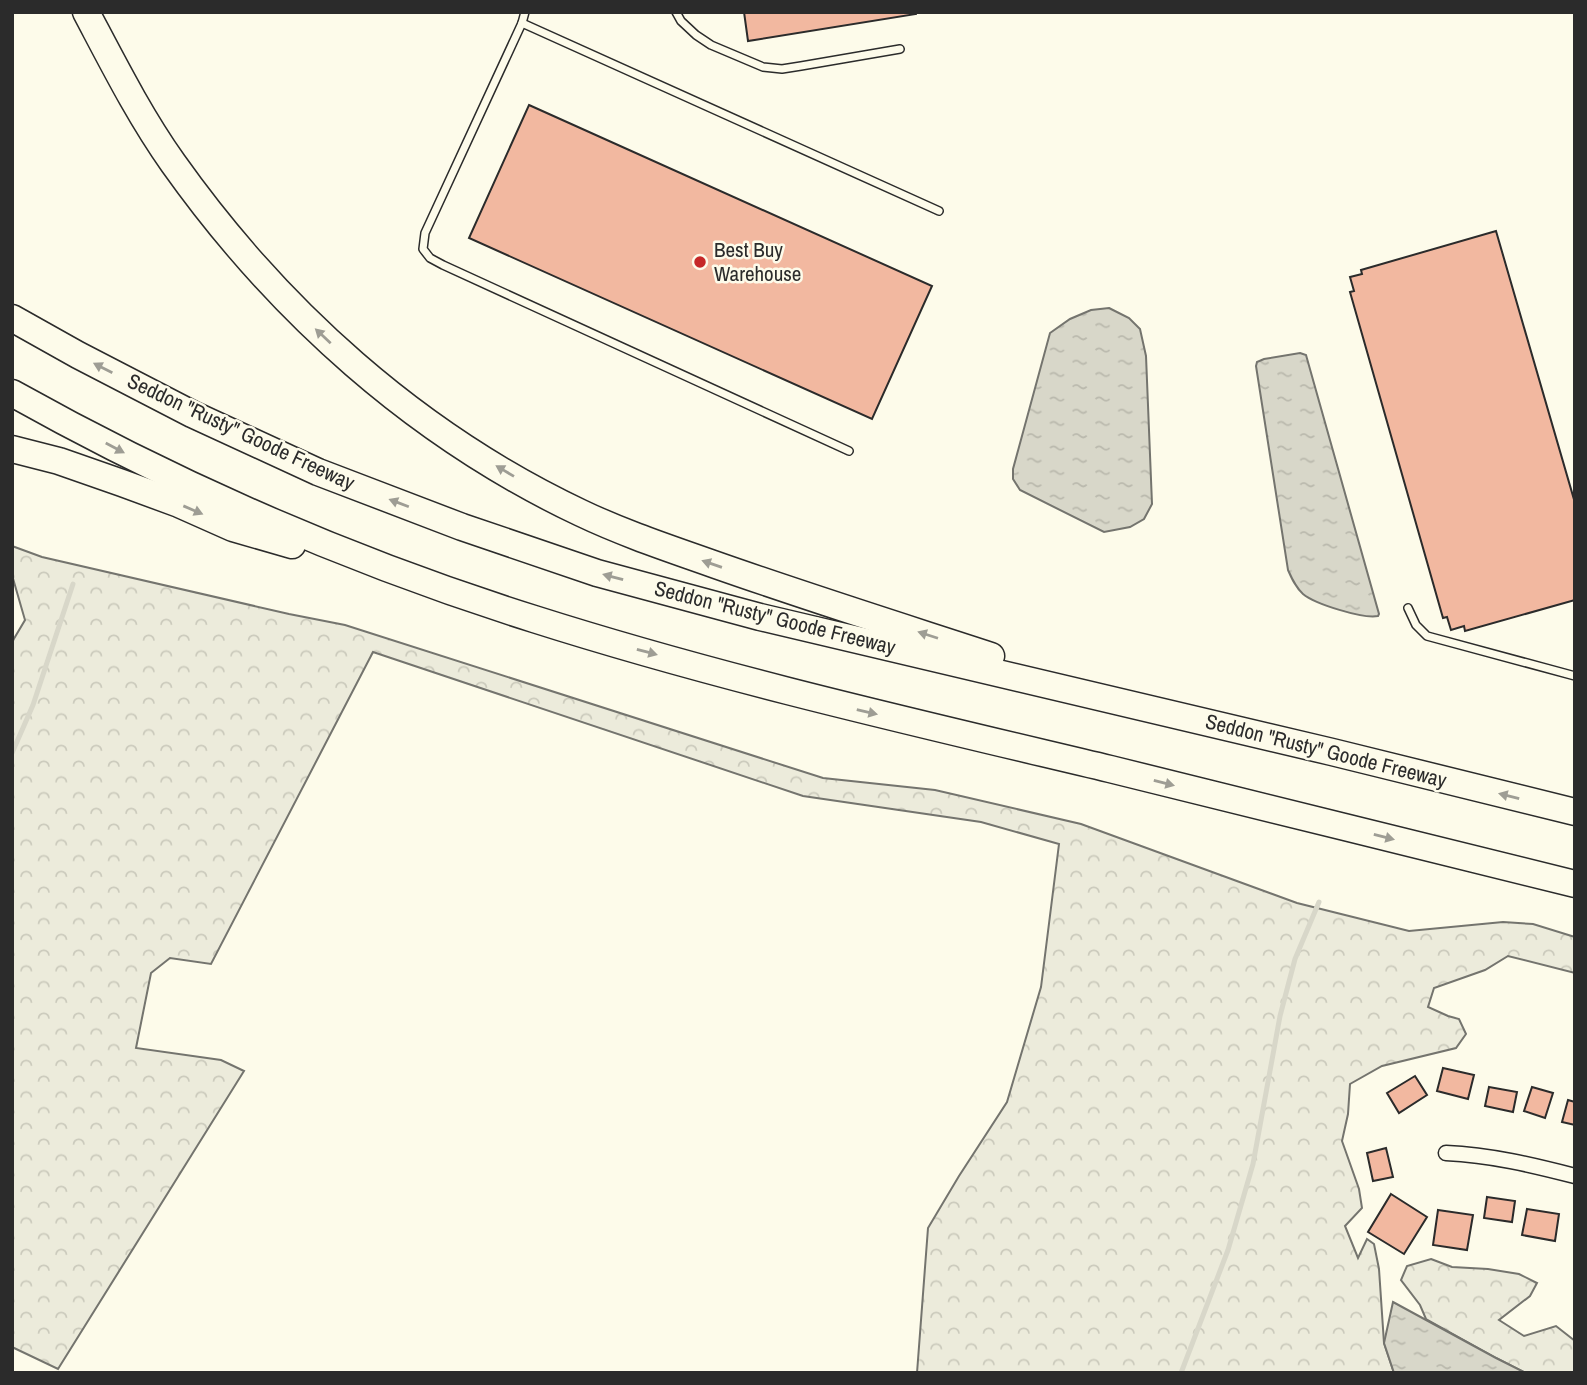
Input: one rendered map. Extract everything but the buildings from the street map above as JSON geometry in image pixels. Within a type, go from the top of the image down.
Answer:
[{"type":"highway","points":[[86,12],[133,101],[172,161],[258,271],[311,325],[367,376],[464,447],[583,514],[669,548],[775,586],[1156,710]]},
{"type":"highway","name":"Seddon \"Rusty\" Goode Freeway","points":[[12,317],[78,355],[192,414],[318,472],[461,527],[597,573],[760,617],[1575,812]]},
{"type":"highway","points":[[12,393],[136,459],[225,501],[368,561],[530,618]]},
{"type":"highway","points":[[12,449],[59,461],[122,483],[233,528],[616,644],[850,708],[1575,884]]},
{"type":"street","points":[[1446,1153],[1503,1158],[1575,1177]]},
{"type":"lane","points":[[525,12],[425,233],[423,249],[430,258],[443,265],[849,451]]},
{"type":"lane","points":[[676,12],[696,36],[763,67],[782,69],[900,48]]},
{"type":"lane","points":[[522,23],[939,211]]},
{"type":"lane","points":[[1408,608],[1416,625],[1427,636],[1575,676]]},
{"type":"green space","points":[[12,546],[42,557],[345,625],[823,778],[935,790],[1081,824],[1297,903],[1409,931],[1503,922],[1533,924],[1575,937],[1575,973],[1508,956],[1485,970],[1434,988],[1428,1007],[1459,1019],[1466,1034],[1456,1048],[1382,1066],[1350,1084],[1348,1114],[1342,1141],[1359,1189],[1362,1208],[1345,1226],[1358,1258],[1367,1239],[1374,1244],[1379,1269],[1384,1343],[1394,1373],[917,1373],[928,1228],[1007,1102],[1041,987],[1059,844],[981,822],[803,796],[373,652],[211,964],[170,958],[151,973],[136,1048],[221,1060],[244,1071],[58,1369],[12,1347],[12,642],[25,620],[12,575]]},
{"type":"green space","points":[[1431,1259],[1452,1267],[1519,1274],[1537,1283],[1530,1296],[1499,1320],[1524,1336],[1556,1326],[1575,1341],[1575,1373],[1526,1373],[1426,1319],[1420,1305],[1401,1280],[1407,1266]]},
{"type":"water","points":[[1109,308],[1129,318],[1140,329],[1146,356],[1152,504],[1144,519],[1130,527],[1104,532],[1020,490],[1013,479],[1013,469],[1050,333],[1070,319],[1091,310]]},
{"type":"water","points":[[1300,353],[1306,355],[1378,616],[1351,613],[1309,598],[1298,589],[1288,570],[1256,366],[1257,362],[1264,359]]},
{"type":"water","points":[[1393,1302],[1526,1373],[1394,1373],[1384,1343]]},
{"type":"waterway","points":[[12,753],[33,705],[73,584]]},
{"type":"waterway","points":[[1181,1373],[1228,1250],[1253,1164],[1280,1016],[1295,959],[1319,902]]},
{"type":"place","name":"Best Buy Warehouse","points":[[700,262]]}]
